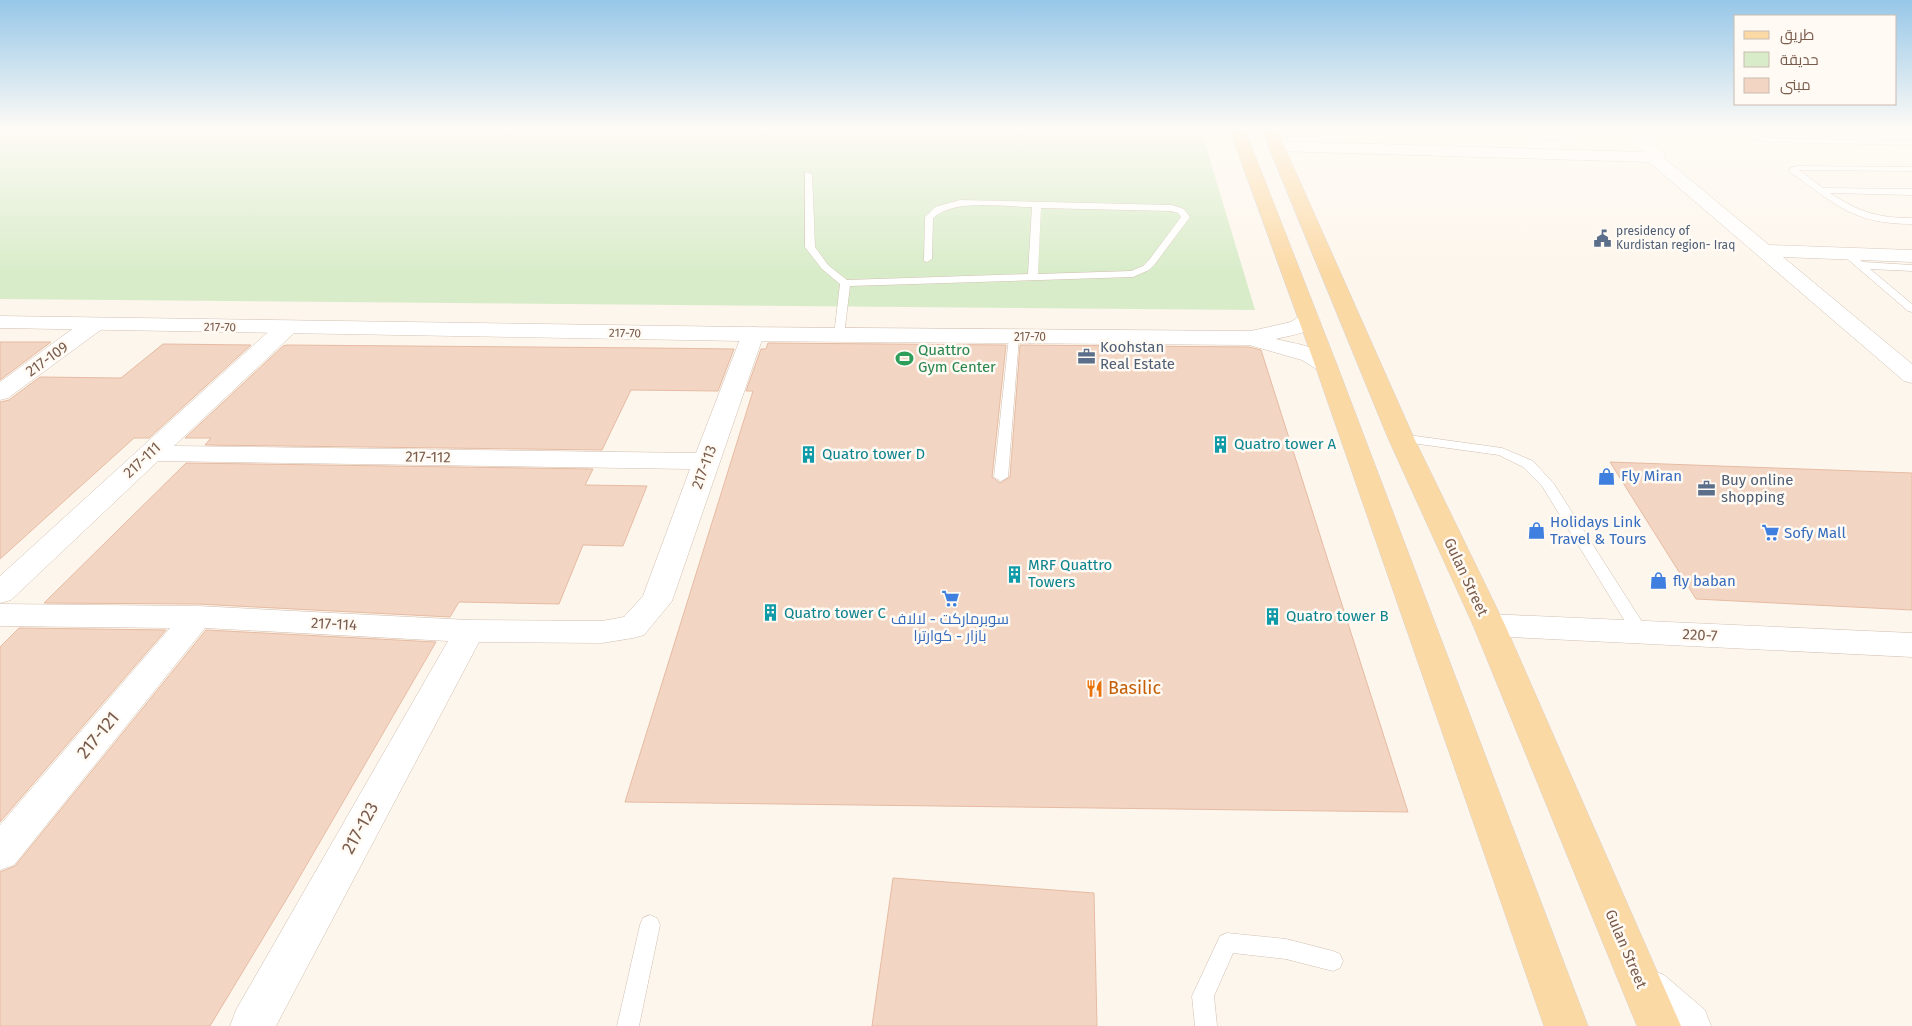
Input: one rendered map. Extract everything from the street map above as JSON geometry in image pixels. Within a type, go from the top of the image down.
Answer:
[{"type":"main road","points":[[1255,178],[1326,365],[1566,1026]]},
{"type":"main road","name":"Gulan Street","points":[[1289,178],[1401,438],[1489,625],[1659,1026]]},
{"type":"street","points":[[1678,178],[1912,376]]},
{"type":"street","points":[[1764,251],[1853,260],[1912,256]]},
{"type":"street","name":"217-70","points":[[0,322],[753,334],[1251,338],[1298,327],[1309,320]]},
{"type":"street","name":"217-109","points":[[0,393],[94,324]]},
{"type":"street","name":"217-111","points":[[0,593],[286,328]]},
{"type":"street","name":"217-113","points":[[657,600],[753,334]]},
{"type":"street","name":"217-70","points":[[1251,338],[1310,355],[1326,365]]},
{"type":"street","name":"217-112","points":[[150,454],[706,461]]},
{"type":"street","name":"217-114","points":[[0,615],[196,617],[469,631],[602,632],[632,626],[657,600]]},
{"type":"street","name":"217-121","points":[[0,853],[196,617]]},
{"type":"street","name":"220-7","points":[[1489,625],[1912,645]]},
{"type":"street","name":"217-123","points":[[252,1026],[469,631]]},
{"type":"street","points":[[1640,982],[1689,1026]]},
{"type":"lane","points":[[808,178],[810,247],[825,267],[845,283],[1133,274],[1146,268],[1152,262],[1186,217],[1181,211],[1172,208],[960,203],[938,209],[929,217],[927,259]]},
{"type":"lane","points":[[1804,178],[1855,212],[1867,217],[1912,221]]},
{"type":"lane","points":[[1822,190],[1912,192]]},
{"type":"lane","points":[[1033,278],[1037,205]]},
{"type":"lane","points":[[1853,260],[1912,268]]},
{"type":"lane","points":[[1853,260],[1912,309]]},
{"type":"lane","points":[[839,335],[845,283]]},
{"type":"lane","points":[[1002,477],[1014,336]]},
{"type":"lane","points":[[1401,438],[1502,452],[1528,464],[1547,484],[1640,632]]},
{"type":"lane","points":[[628,1026],[650,925]]},
{"type":"lane","points":[[1206,1026],[1203,996],[1227,943],[1286,949],[1333,961]]},
{"type":"green space","points":[[0,178],[1215,178],[1255,310],[0,299]]},
{"type":"building","points":[[0,342],[51,342],[0,380]]},
{"type":"building","name":"MRF Quattro Towers","points":[[768,343],[1006,345],[992,477],[1000,483],[1010,477],[1020,345],[1249,347],[1261,350],[1408,812],[625,802],[753,391],[746,391],[761,349],[766,349]]},
{"type":"building","points":[[163,344],[251,345],[149,438],[134,438],[0,559],[0,402],[9,400],[40,377],[121,378]]},
{"type":"building","points":[[283,346],[734,349],[718,391],[631,390],[602,450],[205,445],[211,438],[185,438]]},
{"type":"building","points":[[1610,462],[1912,473],[1912,610],[1696,599]]},
{"type":"building","points":[[186,463],[593,469],[585,485],[647,486],[623,546],[583,545],[559,604],[459,602],[450,617],[197,604],[44,603]]},
{"type":"building","points":[[19,628],[166,630],[0,822],[0,647]]},
{"type":"building","points":[[206,630],[436,642],[292,890],[210,1026],[0,1026],[0,872],[15,866]]},
{"type":"building","points":[[893,878],[1094,893],[1097,1026],[872,1026]]},
{"type":"place","name":"presidency of Kurdistan region- Iraq","points":[[1602,238]]},
{"type":"place","name":"Koohstan Real Estate","points":[[1086,356]]},
{"type":"place","name":"Quattro Gym Center","points":[[904,359]]},
{"type":"place","name":"Quatro tower A","points":[[1220,444]]},
{"type":"place","name":"Quatro tower D","points":[[808,454]]},
{"type":"place","name":"Fly Miran","points":[[1607,476]]},
{"type":"place","name":"Buy online shopping","points":[[1707,489]]},
{"type":"place","name":"Holidays Link Travel & Tours","points":[[1536,531]]},
{"type":"place","name":"Sofy Mall","points":[[1770,533]]},
{"type":"place","name":"MRF Quattro Towers","points":[[1014,574]]},
{"type":"place","name":"fly baban","points":[[1659,581]]},
{"type":"place","name":"سوبرماركت - لالاف بازار - كوارترا","points":[[950,598]]},
{"type":"place","name":"Quatro tower C","points":[[770,613]]},
{"type":"place","name":"Quatro tower B","points":[[1272,616]]},
{"type":"place","name":"Basilic","points":[[1094,688]]}]
